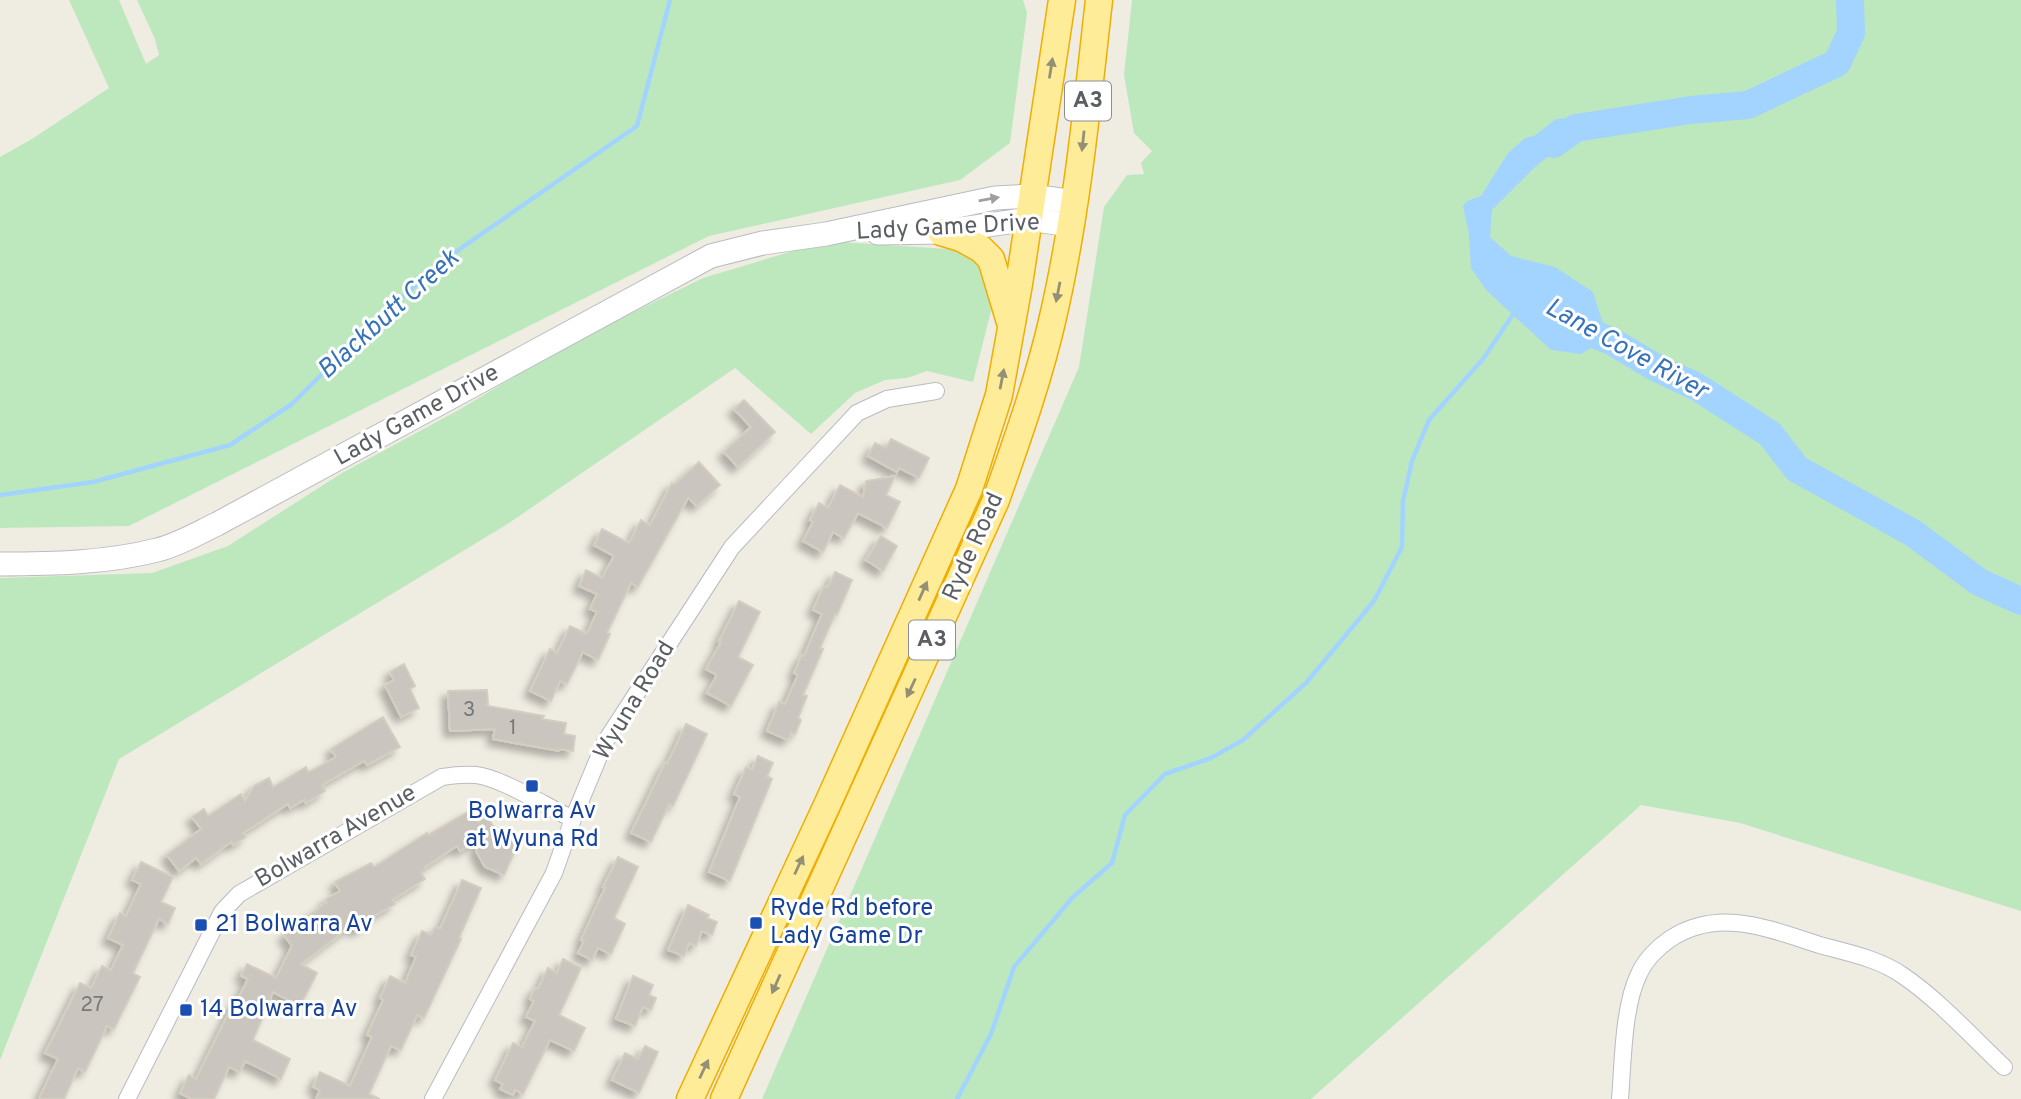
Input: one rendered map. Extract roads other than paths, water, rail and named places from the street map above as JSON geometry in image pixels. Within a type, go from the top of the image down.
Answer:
[{"type":"highway","name":"Ryde Road","points":[[690,1099],[833,792],[969,489],[999,395],[1012,327],[1062,0]]},
{"type":"highway","name":"Ryde Road","points":[[724,1099],[996,500],[1031,398],[1053,316],[1073,213],[1099,0]]},
{"type":"highway","points":[[941,232],[961,238],[981,249],[990,259],[1012,327]]},
{"type":"main road","name":"Lady Game Drive","points":[[0,564],[99,561],[159,550],[217,524],[711,256],[763,243],[826,234],[995,198],[1030,207],[1073,213]]},
{"type":"main road","name":"Lady Game Drive","points":[[826,234],[941,232],[1030,207]]},
{"type":"street","name":"Wyuna Road","points":[[433,1099],[554,873],[573,819],[606,742],[732,547],[857,413],[887,399],[936,391]]},
{"type":"street","name":"Bolwarra Avenue","points":[[127,1099],[222,912],[239,894],[442,777],[477,775],[493,779],[573,819]]},
{"type":"street","points":[[1619,1099],[1630,995],[1640,971],[1658,947],[1685,929],[1713,922],[1747,923],[1874,961],[1899,973],[1921,989],[2004,1067]]},
{"type":"water","points":[[1582,117],[1586,123],[1584,129],[1535,167],[1492,210],[1490,237],[1511,256],[1555,267],[1593,292],[1606,333],[1596,345],[1581,354],[1551,350],[1486,290],[1471,268],[1469,235],[1463,206],[1467,201],[1481,196],[1508,153],[1525,138],[1534,136],[1556,119]]},
{"type":"waterway","name":"Blackbutt Creek","points":[[0,495],[93,482],[230,445],[292,404],[371,325],[444,260],[637,126],[670,0]]},
{"type":"waterway","name":"Lane Cove River","points":[[1554,144],[1576,128],[1691,110],[1748,105],[1837,63],[1851,33],[1850,0]]},
{"type":"waterway","points":[[957,1099],[991,1034],[1014,967],[1073,897],[1112,863],[1125,815],[1165,774],[1211,758],[1243,740],[1306,683],[1374,601],[1402,547],[1403,501],[1412,461],[1429,420],[1483,359],[1516,310]]},
{"type":"waterway","name":"Lane Cove River","points":[[1568,323],[1611,341],[1653,366],[1697,387],[1770,434],[1797,469],[1913,533],[1979,582],[2021,601]]},
{"type":"place","name":"Bolwarra Av at Wyuna Rd","points":[[532,786]]},
{"type":"place","name":"Ryde Rd before Lady Game Dr","points":[[756,923]]},
{"type":"place","name":"21 Bolwarra Av","points":[[201,925]]},
{"type":"place","name":"14 Bolwarra Av","points":[[186,1010]]}]
